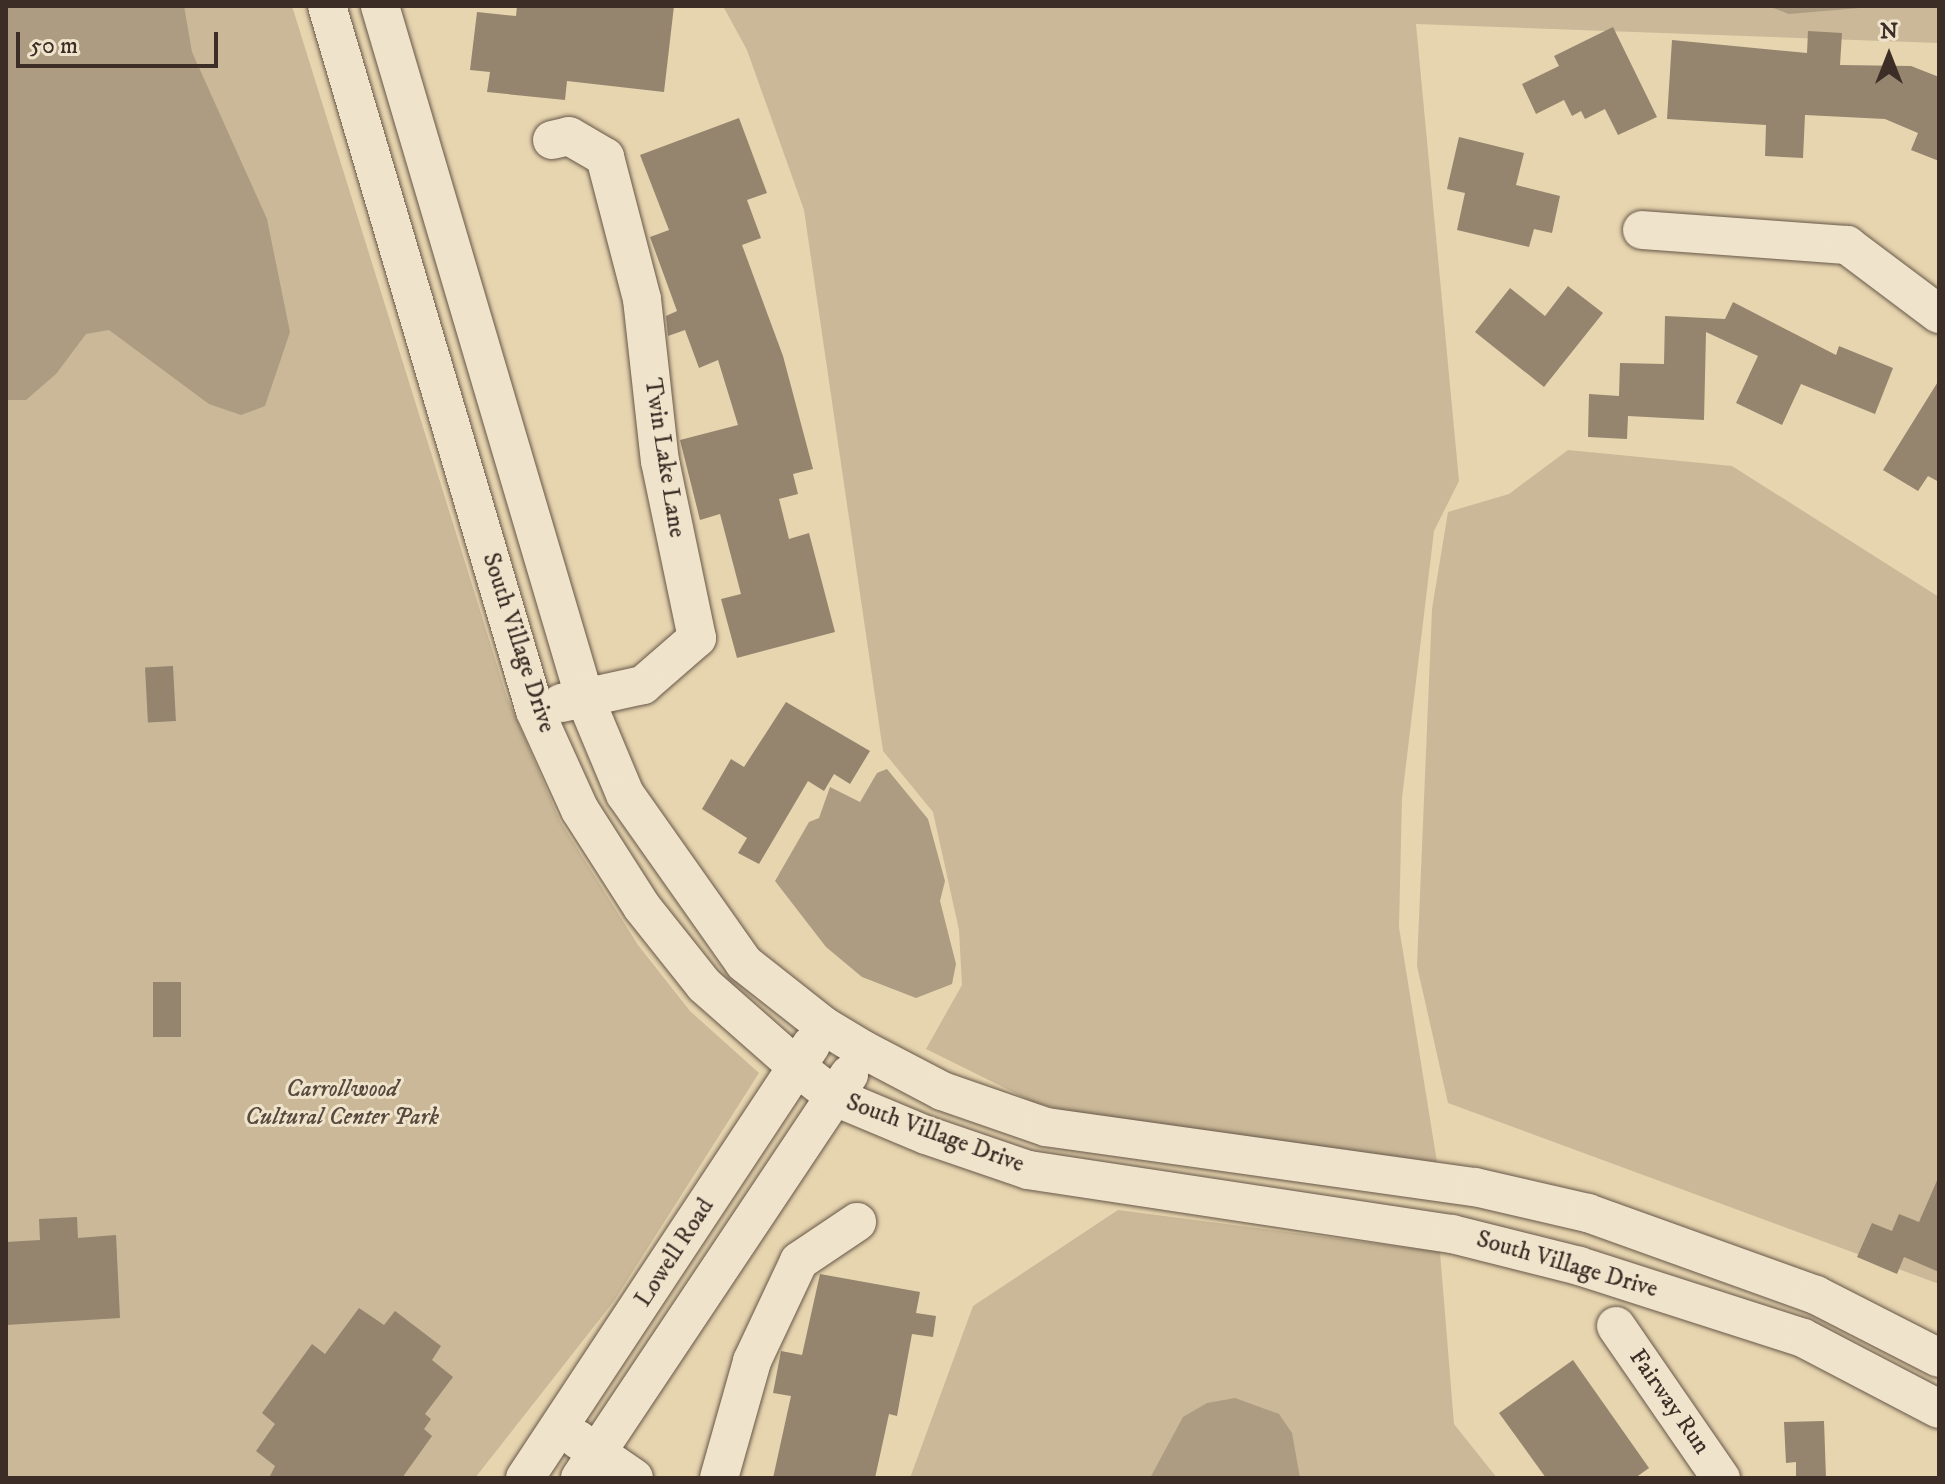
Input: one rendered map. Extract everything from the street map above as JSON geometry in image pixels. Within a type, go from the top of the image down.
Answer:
[{"type":"street","name":"South Village Drive","points":[[327,6],[535,711],[580,810],[642,907],[704,985],[797,1067],[835,1097],[926,1135],[1028,1170],[1452,1234],[1579,1266],[1803,1338],[1939,1409]]},
{"type":"street","name":"South Village Drive","points":[[380,6],[584,696],[625,794],[694,897],[744,963],[824,1026],[864,1050],[942,1091],[1046,1127],[1475,1187],[1588,1213],[1816,1295],[1939,1358]]},
{"type":"street","name":"Twin Lake Lane","points":[[535,711],[584,696],[643,685],[697,638],[660,461],[642,299],[605,157],[569,136],[552,140]]},
{"type":"street","points":[[1642,230],[1847,245],[1939,314]]},
{"type":"street","name":"Lowell Road","points":[[543,1472],[561,1428],[824,1026]]},
{"type":"street","name":"Lowell Road","points":[[589,1466],[864,1050]]},
{"type":"street","points":[[719,1478],[752,1361],[799,1261],[857,1222]]},
{"type":"street","name":"Fairway Run","points":[[1616,1326],[1721,1478]]},
{"type":"street","points":[[561,1428],[589,1466],[634,1478]]},
{"type":"green space","name":"Carrollwood Cultural Center Park","points":[[6,6],[292,6],[507,697],[560,821],[638,945],[690,1011],[759,1073],[614,1301],[475,1478],[6,1478]]},
{"type":"green space","points":[[723,6],[1939,6],[1939,43],[1416,24],[1459,481],[1434,531],[1402,798],[1399,927],[1437,1162],[1087,1117],[1033,1102],[926,1049],[962,985],[959,930],[933,812],[883,751],[804,210],[747,50]]},
{"type":"green space","points":[[1568,450],[1732,466],[1939,597],[1939,1284],[1448,1103],[1417,966],[1432,609],[1448,512],[1509,494]]},
{"type":"green space","points":[[1118,1210],[1440,1252],[1454,1424],[1497,1478],[910,1478],[973,1306]]},
{"type":"shaded area","points":[[6,6],[184,6],[192,52],[267,219],[290,332],[265,406],[241,415],[209,404],[109,330],[86,334],[56,374],[26,400],[6,400]]},
{"type":"shaded area","points":[[1768,6],[1883,6],[1789,14]]},
{"type":"shaded area","points":[[887,769],[928,819],[945,881],[940,901],[956,964],[952,984],[916,998],[862,977],[826,947],[775,881],[809,822],[819,818],[830,787],[860,802],[877,773]]},
{"type":"shaded area","points":[[1235,1398],[1279,1414],[1292,1433],[1300,1478],[1150,1478],[1183,1417],[1207,1403]]},
{"type":"building","points":[[517,6],[674,6],[664,92],[567,81],[565,100],[487,92],[490,72],[470,70],[477,12],[516,16]]},
{"type":"building","points":[[1613,27],[1657,117],[1618,135],[1605,109],[1585,119],[1581,111],[1572,116],[1564,100],[1536,114],[1522,84],[1559,66],[1554,56]]},
{"type":"building","points":[[1808,31],[1842,33],[1840,65],[1911,66],[1939,77],[1939,161],[1911,150],[1918,133],[1885,119],[1805,115],[1803,158],[1765,156],[1766,125],[1667,119],[1672,40],[1807,53]]},
{"type":"building","points":[[739,118],[767,193],[747,200],[761,238],[742,245],[783,356],[813,469],[793,474],[798,494],[779,499],[789,539],[809,533],[835,632],[737,658],[721,599],[741,594],[720,514],[700,520],[680,440],[738,425],[718,360],[699,368],[685,330],[668,336],[666,316],[677,311],[650,237],[669,230],[640,155]]},
{"type":"building","points":[[1459,137],[1524,153],[1516,185],[1560,196],[1552,233],[1534,229],[1529,247],[1457,230],[1465,193],[1447,189]]},
{"type":"building","points":[[1568,286],[1603,313],[1544,387],[1475,332],[1510,288],[1545,316]]},
{"type":"building","points":[[1733,302],[1836,355],[1839,346],[1893,368],[1875,414],[1801,384],[1782,425],[1736,403],[1758,356],[1706,332],[1704,420],[1628,416],[1627,439],[1588,437],[1589,394],[1619,396],[1620,363],[1664,364],[1665,316],[1725,319]]},
{"type":"building","points":[[1939,380],[1939,482],[1928,476],[1918,491],[1883,470]]},
{"type":"building","points":[[173,666],[176,721],[148,722],[145,667]]},
{"type":"building","points":[[786,702],[870,751],[850,784],[834,774],[824,791],[808,781],[759,864],[738,853],[747,838],[702,809],[731,759],[744,767]]},
{"type":"building","points":[[153,982],[181,982],[181,1037],[153,1037]]},
{"type":"building","points":[[1939,1176],[1939,1272],[1904,1257],[1897,1274],[1857,1257],[1872,1223],[1892,1231],[1899,1214],[1919,1222]]},
{"type":"building","points":[[77,1217],[78,1238],[116,1235],[120,1318],[6,1325],[6,1242],[40,1240],[39,1219]]},
{"type":"building","points":[[820,1274],[920,1292],[916,1313],[936,1316],[933,1337],[912,1334],[897,1416],[889,1414],[875,1478],[773,1478],[791,1396],[773,1393],[781,1351],[802,1355]]},
{"type":"building","points":[[359,1308],[384,1325],[395,1311],[441,1346],[432,1360],[453,1377],[425,1414],[431,1419],[424,1429],[432,1436],[402,1478],[269,1478],[275,1466],[256,1451],[275,1424],[262,1413],[312,1344],[325,1354]]},
{"type":"building","points":[[1573,1360],[1649,1468],[1635,1478],[1546,1478],[1499,1413]]},
{"type":"building","points":[[1824,1421],[1826,1478],[1796,1478],[1796,1462],[1786,1463],[1784,1422]]}]
